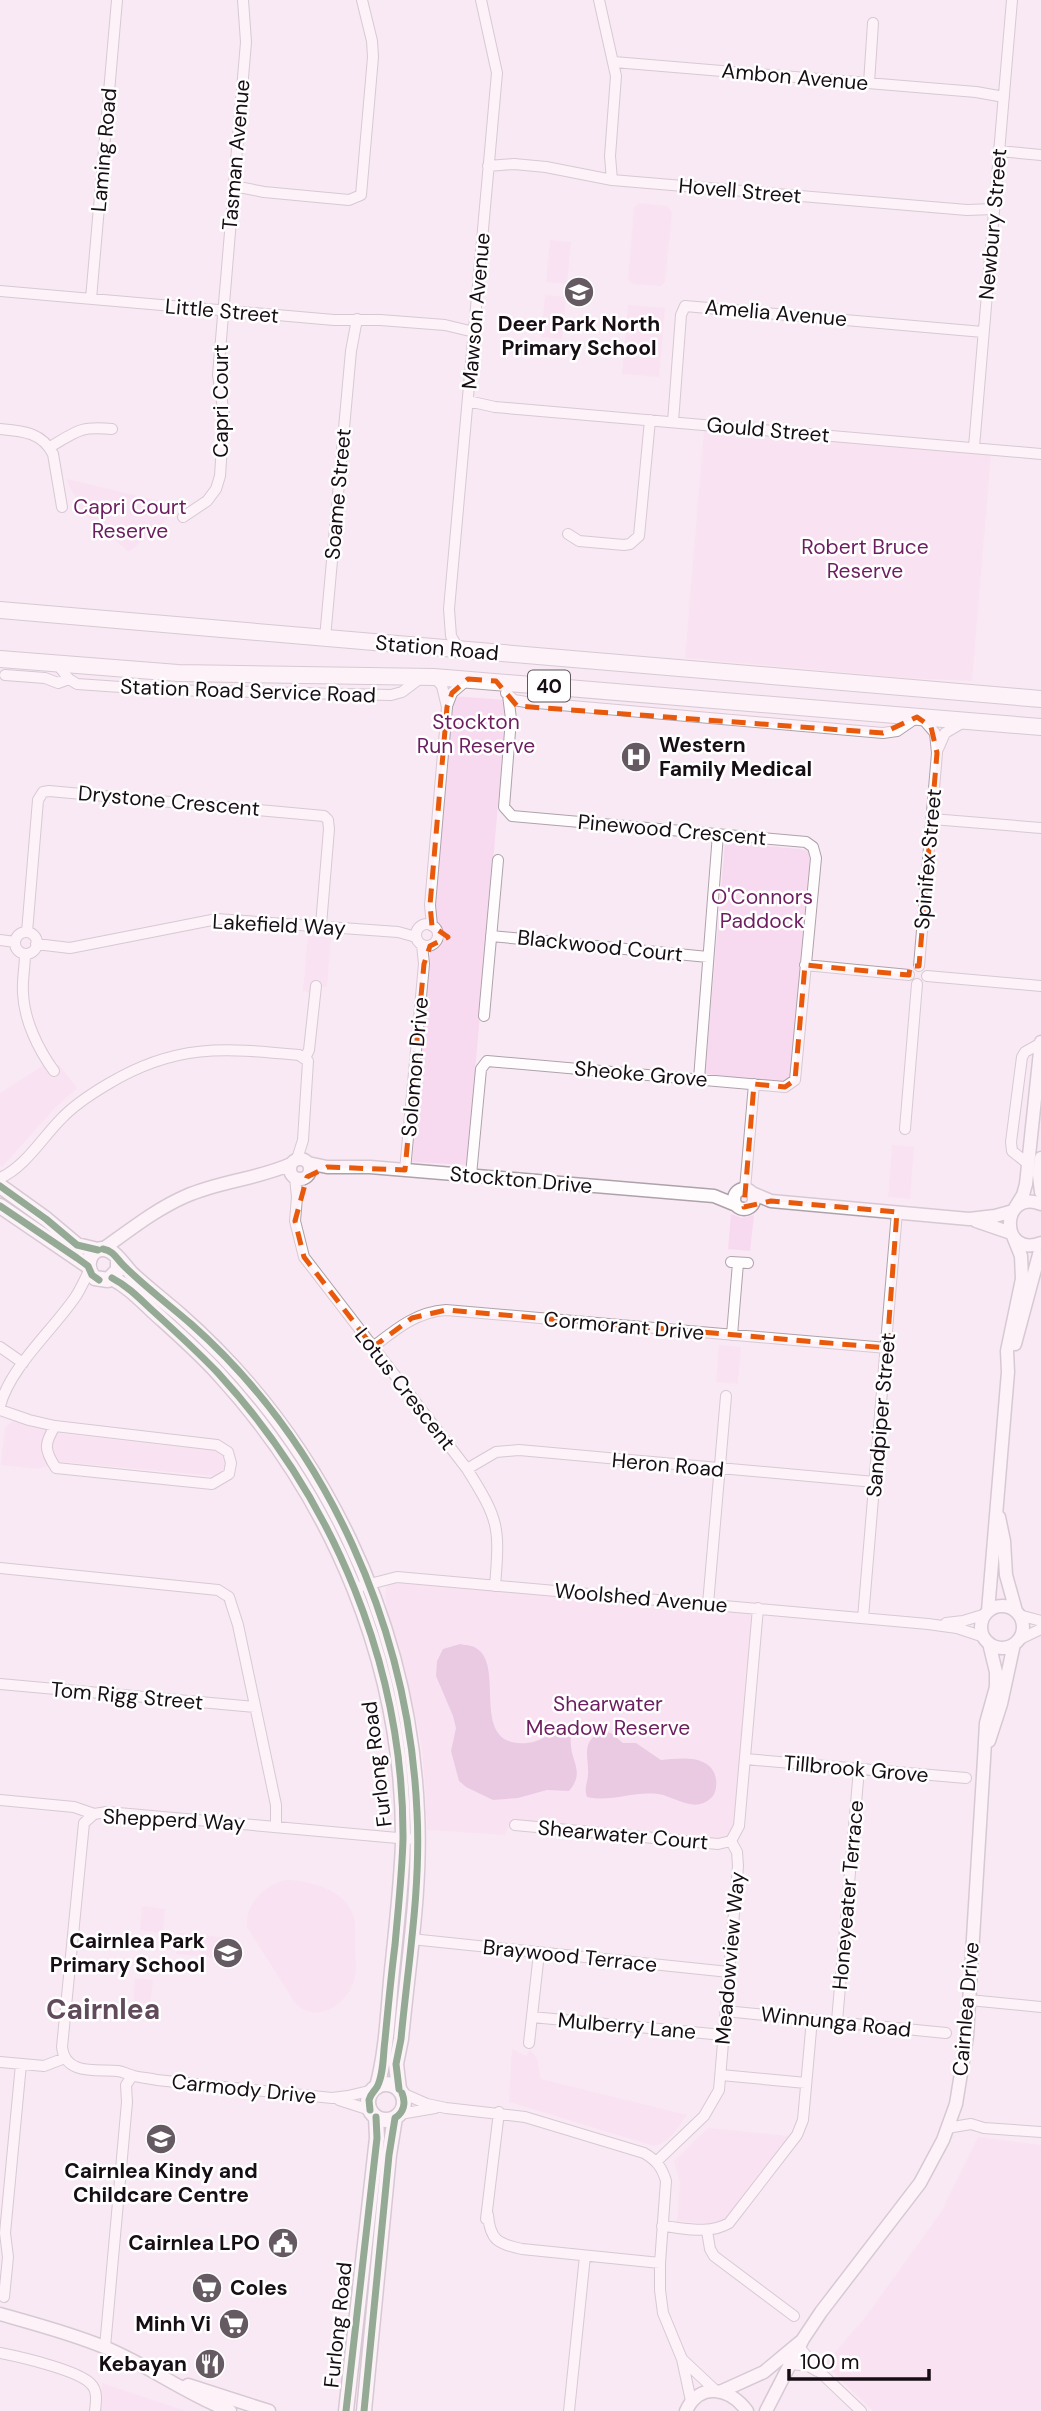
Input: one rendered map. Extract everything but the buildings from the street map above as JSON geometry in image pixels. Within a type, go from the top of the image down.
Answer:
[{"type":"main road","name":"Station Road","points":[[0,610],[1041,699]]},
{"type":"main road","name":"Station Road","points":[[3,667],[57,664],[178,673],[468,679],[1041,727]]},
{"type":"main road","points":[[995,696],[1041,690]]},
{"type":"main road","name":"Furlong Road","points":[[0,1186],[77,1245],[109,1254],[199,1331],[265,1402],[334,1508],[369,1583],[399,1681],[415,1773],[418,1839],[411,1939],[396,2064],[400,2091]]},
{"type":"main road","name":"Furlong Road","points":[[0,1206],[97,1274],[137,1294],[206,1360],[252,1412],[306,1489],[333,1539],[355,1589],[388,1700],[396,1747],[403,1838],[383,2058],[375,2089]]},
{"type":"main road","points":[[109,1254],[118,1270],[97,1274],[90,1256],[109,1254]]},
{"type":"main road","points":[[388,2084],[400,2091],[404,2104],[398,2116],[385,2120],[373,2113],[369,2100],[375,2089],[388,2084]]},
{"type":"main road","name":"Furlong Road","points":[[346,2411],[377,2138],[373,2113]]},
{"type":"main road","name":"Furlong Road","points":[[365,2411],[388,2155],[398,2116]]},
{"type":"main road","points":[[367,2223],[376,2221],[383,2210]]},
{"type":"street","name":"Laming Road","points":[[91,299],[117,0]]},
{"type":"street","name":"Tasman Avenue","points":[[223,311],[246,42],[243,0]]},
{"type":"street","points":[[234,190],[363,201],[373,57],[362,0]]},
{"type":"street","name":"Mawson Avenue","points":[[433,647],[443,637],[448,623],[497,73],[481,0]]},
{"type":"street","points":[[599,0],[616,76],[607,180]]},
{"type":"street","name":"Newbury Street","points":[[974,447],[1012,0]]},
{"type":"street","points":[[869,83],[873,23]]},
{"type":"street","name":"Ambon Avenue","points":[[614,62],[1004,94]]},
{"type":"street","points":[[999,151],[1041,155]]},
{"type":"street","name":"Hovell Street","points":[[489,162],[545,167],[607,180],[993,213]]},
{"type":"street","name":"Little Street","points":[[0,291],[325,320],[353,319],[474,328]]},
{"type":"street","name":"Amelia Avenue","points":[[673,422],[681,316],[685,306],[983,332]]},
{"type":"street","name":"Capri Court","points":[[183,517],[207,501],[216,489],[220,476],[224,415],[218,383],[223,311]]},
{"type":"street","name":"Soame Street","points":[[326,638],[353,319]]},
{"type":"street","name":"Gould Street","points":[[468,405],[1041,454]]},
{"type":"street","points":[[568,534],[579,541],[624,545],[630,544],[639,536],[650,420]]},
{"type":"street","points":[[50,447],[80,428],[112,429]]},
{"type":"street","points":[[0,429],[32,433],[50,447],[62,507]]},
{"type":"street","name":"Mawson Avenue","points":[[448,623],[452,640],[459,650]]},
{"type":"street","points":[[57,664],[69,679]]},
{"type":"street","name":"Station Road Service Road","points":[[3,667],[58,683],[69,679],[85,685],[164,690],[391,695],[402,692],[428,677]]},
{"type":"street","name":"Solomon Drive","points":[[405,1170],[424,964],[424,935],[430,905],[447,707],[442,686],[428,677]]},
{"type":"street","points":[[447,707],[452,693],[468,679]]},
{"type":"street","points":[[496,681],[514,700],[527,702],[883,733],[897,731],[919,718]]},
{"type":"street","name":"Pinewood Crescent","points":[[508,695],[511,719],[504,807],[512,816],[806,842],[813,847],[816,858],[805,965]]},
{"type":"street","points":[[511,719],[519,705],[527,702]]},
{"type":"street","name":"Spinifex Street","points":[[919,718],[935,733],[937,753],[919,966]]},
{"type":"street","points":[[937,753],[945,733],[964,722]]},
{"type":"street","name":"Drystone Crescent","points":[[27,932],[38,800],[43,792],[49,791],[324,816],[328,820],[329,829],[321,925]]},
{"type":"street","points":[[932,819],[1041,828]]},
{"type":"street","points":[[699,1079],[718,834]]},
{"type":"street","name":"Blackwood Court","points":[[484,1016],[498,860]]},
{"type":"street","name":"Lakefield Way","points":[[36,944],[70,948],[217,919],[424,935]]},
{"type":"street","points":[[27,932],[33,935],[36,944],[32,952],[25,954],[19,951],[15,942],[19,934],[27,932]]},
{"type":"street","name":"Blackwood Court","points":[[491,936],[708,957]]},
{"type":"street","points":[[0,940],[15,942]]},
{"type":"street","points":[[25,954],[23,994],[28,1020],[42,1053],[54,1071]]},
{"type":"street","points":[[805,965],[909,975]]},
{"type":"street","name":"Sheoke Grove","points":[[471,1175],[481,1069],[487,1061],[785,1087],[795,1080],[805,965]]},
{"type":"street","points":[[919,966],[924,968],[927,976],[925,981],[917,984],[912,982],[909,975],[911,969],[919,966]]},
{"type":"street","points":[[927,976],[1041,986]]},
{"type":"street","points":[[905,1129],[917,984]]},
{"type":"street","points":[[305,1058],[309,1050],[316,986]]},
{"type":"street","points":[[1037,1160],[1012,1151],[1011,1142],[1022,1057],[1041,1042]]},
{"type":"street","points":[[1041,1042],[1037,1160],[1041,1192]]},
{"type":"street","points":[[0,1178],[13,1171],[71,1109],[103,1087],[148,1063],[178,1054],[216,1050],[305,1058],[309,1065],[300,1169],[271,1173],[188,1195],[161,1208],[130,1231],[109,1254]]},
{"type":"street","points":[[754,1084],[745,1191],[734,1199],[736,1205],[743,1209],[771,1201]]},
{"type":"street","points":[[1037,1160],[1009,1222],[1021,1256],[1022,1279],[1007,1351],[1008,1372],[997,1507],[987,1612],[981,1625],[987,1640],[1002,1648],[1041,1629]]},
{"type":"street","name":"Stockton Drive","points":[[300,1169],[327,1167],[405,1170],[714,1196],[745,1191]]},
{"type":"street","name":"Lotus Crescent","points":[[300,1169],[295,1221],[304,1257],[467,1469],[489,1503],[497,1526],[499,1544],[495,1586]]},
{"type":"street","points":[[13,1171],[10,1181],[13,1197]]},
{"type":"street","points":[[745,1191],[771,1201],[969,1219],[995,1216],[1029,1201],[1041,1204]]},
{"type":"street","points":[[745,1191],[754,1200],[751,1207]]},
{"type":"street","name":"Stockton Drive","points":[[714,1196],[736,1205]]},
{"type":"street","name":"Sandpiper Street","points":[[863,1618],[897,1212]]},
{"type":"street","points":[[969,1219],[1012,1235],[1024,1245],[1041,1245],[1008,1372]]},
{"type":"street","points":[[732,1335],[739,1263]]},
{"type":"street","points":[[55,1426],[47,1438],[47,1454],[56,1468],[212,1484],[229,1474],[231,1463],[228,1452],[217,1445],[55,1426],[29,1420],[0,1408],[23,1363],[77,1294],[97,1274]]},
{"type":"street","name":"Cormorant Drive","points":[[373,1347],[412,1318],[446,1310],[887,1348]]},
{"type":"street","points":[[0,1347],[23,1363]]},
{"type":"street","points":[[708,1604],[726,1396]]},
{"type":"street","name":"Heron Road","points":[[467,1469],[496,1452],[519,1450],[875,1482]]},
{"type":"street","points":[[997,1507],[1004,1541],[1006,1575],[1023,1628],[1016,1642]]},
{"type":"street","points":[[0,1569],[218,1590],[229,1597],[238,1625],[276,1805],[276,1827]]},
{"type":"street","name":"Woolshed Avenue","points":[[355,1589],[397,1577],[928,1624],[957,1628],[987,1640]]},
{"type":"street","points":[[987,1612],[999,1606],[1041,1620]]},
{"type":"street","name":"Meadowview Way","points":[[656,2162],[704,2116],[719,2090],[738,1866],[737,1852],[731,1841],[739,1826],[758,1608]]},
{"type":"street","name":"Woolshed Avenue","points":[[928,1624],[954,1623],[987,1612]]},
{"type":"street","name":"Cairnlea Drive","points":[[766,2411],[801,2343],[821,2312],[920,2183],[956,2104],[967,2036],[986,1723],[996,1687],[996,1672],[987,1640]]},
{"type":"street","name":"Cairnlea Drive","points":[[984,1759],[1016,1642]]},
{"type":"street","name":"Tom Rigg Street","points":[[0,1684],[255,1707]]},
{"type":"street","name":"Tillbrook Grove","points":[[746,1759],[966,1778]]},
{"type":"street","name":"Honeyeater Terrace","points":[[837,2021],[859,1769]]},
{"type":"street","points":[[0,1800],[74,1807],[94,1814]]},
{"type":"street","name":"Shepperd Way","points":[[65,2058],[62,2047],[84,1824],[94,1814],[107,1812],[418,1839]]},
{"type":"street","name":"Shearwater Court","points":[[515,1825],[718,1844],[731,1841]]},
{"type":"street","name":"Braywood Terrace","points":[[411,1939],[729,1972]]},
{"type":"street","points":[[528,2043],[539,1953]]},
{"type":"street","points":[[969,2000],[1041,2007]]},
{"type":"street","name":"Winnunga Road","points":[[725,2011],[946,2033]]},
{"type":"street","name":"Mulberry Lane","points":[[532,2017],[723,2035]]},
{"type":"street","points":[[662,2226],[707,2231],[729,2223],[797,2135],[803,2120],[812,2019]]},
{"type":"street","points":[[0,2062],[44,2066],[65,2058],[69,2063],[81,2068],[108,2071],[131,2080],[104,2347]]},
{"type":"street","points":[[4,2297],[8,2257],[5,2233],[21,2064]]},
{"type":"street","points":[[721,2075],[806,2083]]},
{"type":"street","name":"Carmody Drive","points":[[131,2080],[157,2080],[331,2098],[375,2089]]},
{"type":"street","points":[[400,2091],[427,2104],[446,2108]]},
{"type":"street","name":"Carmody Drive","points":[[331,2098],[373,2113]]},
{"type":"street","points":[[956,2104],[971,2124]]},
{"type":"street","points":[[398,2116],[425,2109],[446,2108],[499,2112],[525,2117],[644,2153],[656,2162],[666,2181],[660,2263],[663,2313],[682,2359],[687,2408]]},
{"type":"street","points":[[499,2112],[488,2215],[489,2226],[498,2241],[522,2249],[660,2263]]},
{"type":"street","points":[[947,2128],[971,2124],[984,2128],[1041,2132]]},
{"type":"street","points":[[707,2231],[714,2256],[794,2316]]},
{"type":"street","points":[[569,2411],[585,2256]]},
{"type":"street","points":[[0,2314],[104,2347],[174,2381],[201,2399],[230,2411]]},
{"type":"street","points":[[801,2343],[821,2373],[861,2411]]},
{"type":"street","name":"Cairnlea Drive","points":[[687,2408],[701,2394],[718,2391],[764,2372],[801,2343]]},
{"type":"street","points":[[0,2353],[37,2361],[92,2385],[96,2392],[95,2411]]},
{"type":"street","points":[[682,2359],[718,2391],[733,2397],[747,2411]]},
{"type":"street","points":[[792,2364],[821,2373]]},
{"type":"street","points":[[174,2381],[269,2411]]},
{"type":"highlighted area","points":[[468,679],[496,681],[517,706],[883,733],[917,717],[931,727],[937,753],[919,966],[910,966],[909,975],[805,965],[795,1080],[785,1087],[754,1084],[744,1207],[771,1201],[897,1212],[887,1348],[446,1310],[412,1318],[373,1347],[304,1257],[295,1221],[307,1177],[327,1167],[405,1170],[424,964],[430,946],[448,937],[432,926],[430,905],[447,707],[452,693]]},
{"type":"green space","points":[[639,203],[667,206],[672,212],[665,282],[661,286],[633,284],[628,280],[634,208]]},
{"type":"green space","points":[[550,240],[571,242],[567,284],[546,282]]},
{"type":"green space","points":[[545,295],[566,297],[562,339],[541,337]]},
{"type":"green space","points":[[628,305],[665,308],[659,377],[622,374]]},
{"type":"green space","name":"Robert Bruce Reserve","points":[[704,431],[991,455],[972,681],[906,678],[685,658]]},
{"type":"green space","name":"Capri Court Reserve","points":[[67,479],[172,504],[167,519],[129,552],[78,509]]},
{"type":"green space","name":"Stockton Run Reserve","points":[[452,696],[507,700],[467,1165],[412,1162]]},
{"type":"green space","name":"O'Connors Paddock","points":[[725,842],[808,851],[810,860],[790,1077],[784,1082],[705,1074]]},
{"type":"green space","points":[[308,935],[331,938],[327,987],[313,986],[311,993],[303,991]]},
{"type":"green space","points":[[44,1065],[59,1065],[77,1088],[54,1109],[2,1167],[0,1093]]},
{"type":"green space","points":[[892,1145],[914,1147],[910,1199],[888,1197]]},
{"type":"green space","points":[[731,1214],[742,1218],[754,1215],[750,1251],[728,1249]]},
{"type":"green space","points":[[719,1345],[741,1347],[738,1384],[716,1382]]},
{"type":"green space","points":[[13,1421],[64,1434],[217,1451],[224,1460],[225,1468],[224,1472],[214,1476],[62,1462],[37,1469],[1,1465],[5,1427]]},
{"type":"green space","name":"Shearwater Meadow Reserve","points":[[395,1582],[753,1614],[735,1826],[730,1837],[720,1840],[511,1821],[505,1835],[427,1830],[419,1732],[388,1617],[386,1587]]},
{"type":"green space","points":[[286,1880],[326,1888],[343,1900],[354,1917],[356,1965],[352,1987],[339,2003],[322,2012],[303,2010],[295,2003],[247,1927],[253,1903],[270,1886]]},
{"type":"green space","points":[[142,1906],[165,1909],[163,1933],[140,1930]]},
{"type":"green space","points":[[178,1933],[221,1937],[219,1958],[176,1954]]},
{"type":"green space","points":[[135,1978],[153,1980],[150,2007],[133,2006]]},
{"type":"green space","points":[[512,2049],[526,2056],[530,2050],[537,2058],[541,2079],[687,2115],[669,2138],[654,2146],[509,2102]]},
{"type":"green space","points":[[708,2128],[789,2136],[724,2221],[710,2224],[677,2221],[680,2183],[674,2161]]},
{"type":"green space","points":[[978,2137],[1041,2145],[1041,2411],[873,2411],[825,2364],[867,2315],[941,2212]]},
{"type":"green space","points":[[102,2383],[186,2411],[100,2411]]},
{"type":"shaded area","points":[[460,1644],[474,1647],[485,1657],[489,1671],[493,1720],[498,1733],[509,1741],[527,1743],[563,1729],[571,1736],[577,1771],[569,1791],[547,1790],[518,1798],[493,1800],[459,1781],[451,1751],[456,1728],[436,1676],[437,1661],[443,1649]]},
{"type":"shaded area","points":[[602,1731],[611,1733],[623,1743],[636,1743],[661,1760],[702,1761],[713,1771],[716,1779],[714,1795],[705,1803],[693,1805],[653,1794],[587,1797],[588,1745],[595,1735]]},
{"type":"cycle path","points":[[0,1186],[77,1245],[98,1250]]},
{"type":"cycle path","points":[[0,1206],[88,1266],[92,1275],[99,1280]]},
{"type":"cycle path","points":[[103,1249],[112,1253],[191,1324],[240,1373],[283,1426],[321,1484],[353,1546],[378,1610],[398,1676],[411,1744],[417,1812],[416,1897],[396,2064],[399,2089]]},
{"type":"cycle path","points":[[112,1278],[134,1293],[202,1357],[259,1422],[296,1475],[328,1530],[354,1589],[375,1649],[391,1711],[400,1775],[403,1839],[383,2064],[379,2082],[369,2100],[370,2110]]},
{"type":"cycle path","points":[[364,2411],[389,2155],[395,2118],[403,2107],[402,2093]]},
{"type":"cycle path","points":[[346,2411],[377,2138],[376,2117]]},
{"type":"place","name":"Deer Park North Primary School","points":[[579,292]]},
{"type":"place","name":"Western Family Medical","points":[[636,757]]},
{"type":"place","name":"Cairnlea Park Primary School","points":[[228,1953]]},
{"type":"place","name":"Cairnlea Kindy and Childcare Centre","points":[[161,2139]]},
{"type":"place","name":"Cairnlea LPO","points":[[283,2243]]},
{"type":"place","name":"Coles","points":[[207,2288]]},
{"type":"place","name":"Minh Vi","points":[[234,2324]]},
{"type":"place","name":"Kebayan","points":[[210,2364]]},
{"type":"district","name":"Cairnlea","points":[[103,2009]]}]
